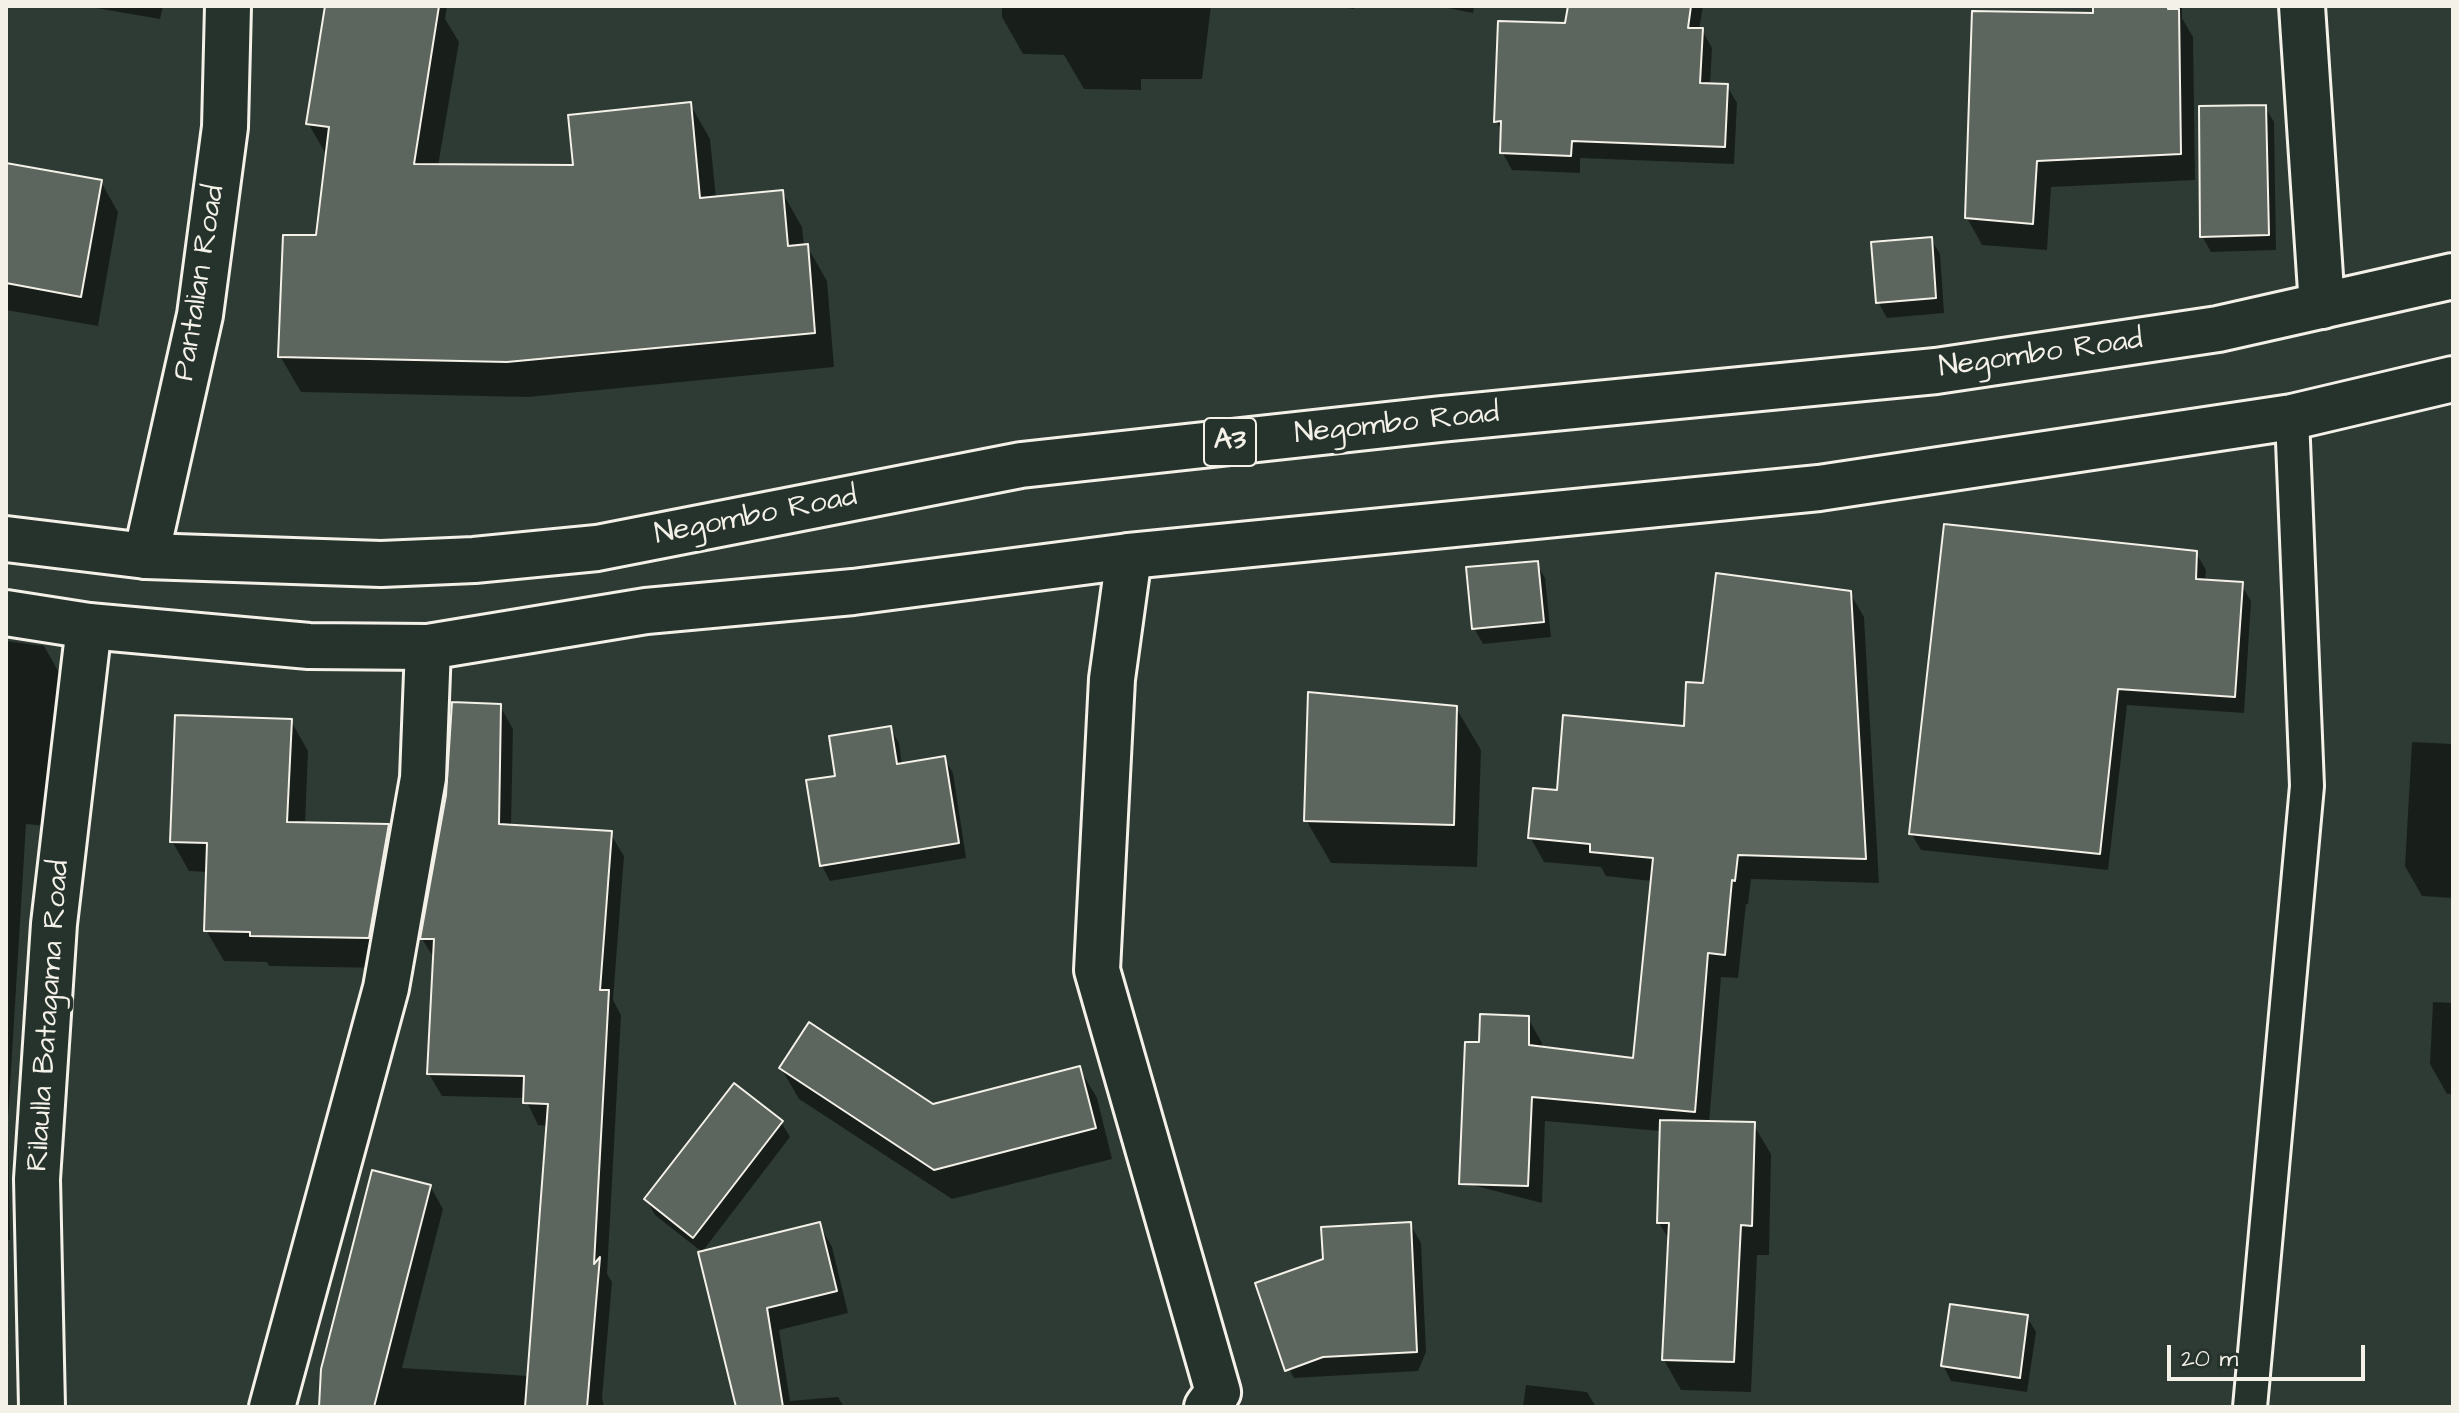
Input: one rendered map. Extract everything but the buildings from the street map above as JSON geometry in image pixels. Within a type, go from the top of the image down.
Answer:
[{"type":"main road","name":"Pantalian Road","points":[[146,556],[200,315],[225,127],[228,6]]},
{"type":"main road","points":[[2302,6],[2322,306]]},
{"type":"main road","name":"Negombo Road","points":[[6,539],[146,556],[381,564],[474,560],[597,548],[1021,465],[1441,419],[1936,371],[2218,329],[2453,276]]},
{"type":"main road","points":[[6,613],[89,626],[309,646],[428,647],[646,611],[853,592],[1129,556],[1819,488],[2292,417],[2453,379]]},
{"type":"main road","points":[[1129,556],[1112,679],[1097,970],[1218,1392],[1207,1407]]},
{"type":"main road","name":"Rilaulla Batagama Road","points":[[42,1407],[37,1179],[54,924],[89,626]]},
{"type":"main road","points":[[272,1407],[386,988],[423,778],[428,647]]},
{"type":"lane","points":[[2250,1407],[2307,786],[2292,417]]}]
